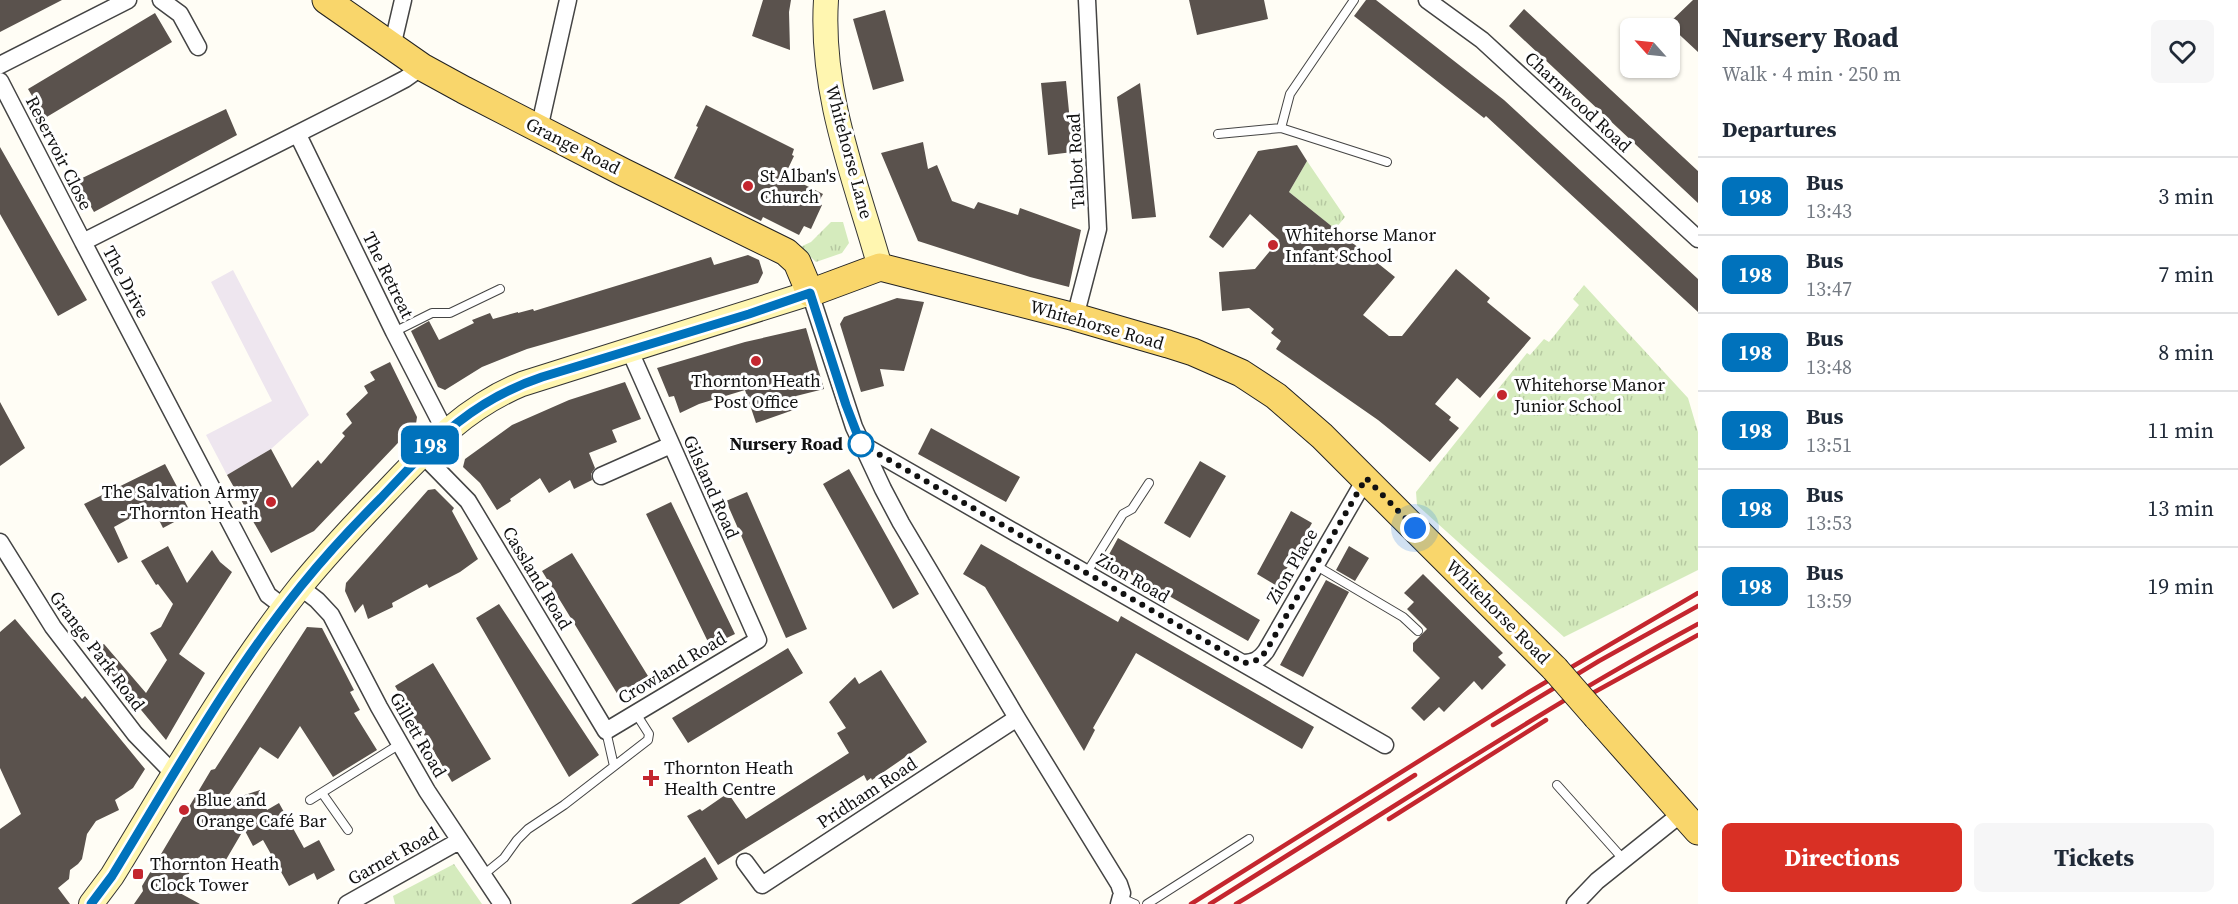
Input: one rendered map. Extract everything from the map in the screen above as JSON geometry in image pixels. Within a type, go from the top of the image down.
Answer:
[{"type":"main road","name":"Grange Road","points":[[326,0],[422,67],[539,129],[786,252],[797,262],[810,293]]},
{"type":"main road","name":"Whitehorse Lane","points":[[826,0],[826,58],[831,95],[838,128],[880,267]]},
{"type":"main road","points":[[91,904],[112,876],[243,667],[300,587],[422,454],[446,431],[479,405],[510,389],[629,349],[749,314],[880,267]]},
{"type":"main road","name":"Whitehorse Road","points":[[880,267],[1075,317],[1193,352],[1241,373],[1295,410],[1366,478],[1555,669],[1690,822]]},
{"type":"street","points":[[0,65],[128,0]]},
{"type":"street","points":[[161,0],[180,14],[198,47]]},
{"type":"street","points":[[392,47],[403,0]]},
{"type":"street","points":[[539,129],[568,0]]},
{"type":"street","name":"Talbot Road","points":[[1075,317],[1098,229],[1087,0]]},
{"type":"street","name":"Charnwood Road","points":[[1427,0],[1482,40],[1698,239]]},
{"type":"street","name":"The Drive","points":[[285,608],[268,595],[83,242],[297,135],[405,79],[422,67]]},
{"type":"street","name":"Reservoir Close","points":[[0,81],[83,242]]},
{"type":"street","name":"The Retreat","points":[[297,135],[394,332],[446,431]]},
{"type":"street","points":[[810,293],[861,444],[901,523],[1122,889],[1125,902]]},
{"type":"street","name":"Gilsland Road","points":[[629,349],[758,640]]},
{"type":"street","name":"Zion Road","points":[[861,444],[1385,745]]},
{"type":"street","points":[[602,476],[670,445]]},
{"type":"street","name":"Cassland Road","points":[[422,454],[468,501],[606,731]]},
{"type":"street","name":"Zion Place","points":[[1244,663],[1253,663],[1260,659],[1266,651],[1366,478]]},
{"type":"street","name":"Grange Park Road","points":[[0,542],[53,627],[135,734],[174,774]]},
{"type":"street","name":"Gillett Road","points":[[300,587],[331,615],[400,744],[459,841],[502,904]]},
{"type":"street","name":"Crowland Road","points":[[606,731],[758,640]]},
{"type":"street","name":"Pridham Road","points":[[745,862],[762,885],[1017,718]]},
{"type":"street","points":[[1575,904],[1597,881],[1623,860],[1690,822]]},
{"type":"street","name":"Garnet Road","points":[[347,904],[459,841]]},
{"type":"lane","points":[[1281,128],[1290,94],[1354,0]]},
{"type":"lane","points":[[1218,134],[1281,128],[1387,162]]},
{"type":"lane","points":[[394,332],[432,313],[450,313],[500,290]]},
{"type":"lane","points":[[1086,574],[1123,514],[1132,509],[1149,483]]},
{"type":"lane","points":[[1315,565],[1403,617],[1418,631]]},
{"type":"lane","points":[[482,876],[504,858],[528,829],[564,805],[650,738],[635,712]]},
{"type":"lane","points":[[606,731],[614,766]]},
{"type":"lane","points":[[310,800],[400,744]]},
{"type":"lane","points":[[1557,785],[1623,860]]},
{"type":"lane","points":[[322,793],[348,830]]},
{"type":"lane","points":[[1147,904],[1249,839]]},
{"type":"shaded area","points":[[233,270],[309,415],[271,449],[227,475],[206,435],[272,401],[211,282]]},
{"type":"green space","points":[[1307,161],[1345,217],[1335,229],[1289,192]]},
{"type":"green space","points":[[831,222],[843,222],[849,243],[842,253],[816,262],[800,247],[811,242]]},
{"type":"green space","points":[[1584,285],[1688,398],[1698,432],[1698,570],[1564,637],[1417,505],[1416,492],[1527,353],[1530,355],[1544,339],[1549,342],[1579,305],[1573,299]]},
{"type":"green space","points":[[454,864],[482,904],[395,904],[393,896]]},
{"type":"building","points":[[0,0],[62,0],[0,32]]},
{"type":"building","points":[[763,0],[791,0],[790,50],[752,36]]},
{"type":"building","points":[[1189,0],[1264,0],[1268,19],[1197,35]]},
{"type":"building","points":[[1366,0],[1376,0],[1504,100],[1698,279],[1698,312],[1486,116],[1484,118],[1354,16]]},
{"type":"building","points":[[1693,0],[1698,0],[1698,52],[1680,35],[1680,18],[1674,18]]},
{"type":"building","points":[[1524,9],[1698,171],[1698,203],[1509,26]]},
{"type":"building","points":[[885,10],[904,81],[873,90],[853,19]]},
{"type":"building","points":[[155,13],[172,42],[45,118],[28,89]]},
{"type":"building","points":[[1066,81],[1073,152],[1048,155],[1041,83]]},
{"type":"building","points":[[1140,83],[1156,217],[1132,219],[1117,97]]},
{"type":"building","name":"St Alban's Church","points":[[706,105],[794,149],[792,155],[794,156],[785,175],[823,194],[818,203],[822,205],[811,229],[804,226],[799,235],[763,217],[761,221],[674,178]]},
{"type":"building","points":[[226,109],[237,135],[94,212],[76,181]]},
{"type":"building","points":[[923,142],[928,169],[937,165],[952,201],[974,209],[978,202],[1018,215],[1020,208],[1081,230],[1069,287],[918,241],[881,153]]},
{"type":"building","points":[[1297,145],[1307,161],[1289,192],[1395,277],[1363,315],[1389,336],[1402,336],[1456,269],[1490,298],[1487,302],[1531,338],[1480,398],[1457,378],[1435,404],[1451,417],[1449,420],[1459,428],[1430,462],[1378,420],[1276,349],[1281,341],[1271,333],[1274,329],[1249,308],[1222,311],[1219,272],[1255,269],[1279,240],[1250,214],[1223,248],[1209,237],[1258,151]]},
{"type":"building","points":[[0,147],[87,300],[58,316],[0,214]]},
{"type":"building","points":[[748,255],[759,260],[763,273],[758,283],[527,349],[482,367],[445,390],[438,387],[411,331],[429,321],[439,340],[474,323],[472,320],[490,313],[493,319],[533,309],[534,311],[711,257],[714,265]]},
{"type":"building","points":[[897,298],[924,302],[904,371],[880,369],[884,386],[861,392],[840,324],[844,317]]},
{"type":"building","points":[[806,328],[824,389],[796,396],[799,408],[756,423],[745,390],[699,404],[680,413],[674,396],[669,397],[657,368],[745,342]]},
{"type":"building","points":[[390,362],[417,417],[416,424],[314,531],[271,553],[227,475],[271,449],[292,488],[318,460],[321,464],[345,436],[342,433],[352,423],[346,414],[368,393],[364,386],[375,380],[370,372]]},
{"type":"building","points":[[625,382],[641,419],[612,430],[617,442],[589,453],[595,468],[591,474],[592,480],[574,489],[570,480],[549,493],[540,478],[497,510],[480,483],[463,467],[465,459],[512,425],[569,400]]},
{"type":"building","points":[[0,402],[25,448],[0,466]]},
{"type":"building","points":[[931,428],[1020,477],[1006,502],[918,454]]},
{"type":"building","points":[[1200,461],[1226,476],[1190,538],[1164,523]]},
{"type":"building","points":[[165,464],[191,513],[163,528],[152,506],[114,527],[128,558],[118,563],[84,504]]},
{"type":"building","points":[[849,469],[919,594],[893,609],[823,484]]},
{"type":"building","points":[[435,489],[454,508],[452,511],[478,559],[460,572],[429,588],[427,584],[392,603],[393,607],[368,619],[363,604],[355,613],[345,591],[346,583],[428,490]]},
{"type":"building","points":[[747,492],[807,629],[786,638],[726,501]]},
{"type":"building","points":[[671,502],[735,634],[710,646],[646,514]]},
{"type":"building","points":[[1291,511],[1312,523],[1277,586],[1257,574]]},
{"type":"building","points":[[1118,538],[1260,620],[1248,641],[1106,560]]},
{"type":"building","points":[[981,544],[1118,622],[1121,616],[1314,727],[1302,749],[1136,653],[1093,728],[1095,730],[1084,751],[985,587],[963,574]]},
{"type":"building","points":[[168,546],[187,583],[212,550],[220,562],[232,572],[179,654],[205,673],[166,740],[93,652],[104,644],[146,693],[167,660],[150,633],[161,627],[173,604],[158,584],[156,585],[141,561]]},
{"type":"building","points":[[1349,546],[1369,558],[1355,581],[1336,570]]},
{"type":"building","points":[[572,553],[648,676],[618,695],[542,571]]},
{"type":"building","points":[[1423,574],[1503,653],[1498,657],[1506,665],[1482,690],[1474,681],[1444,712],[1439,707],[1424,721],[1411,708],[1440,678],[1413,651],[1413,643],[1427,629],[1407,609],[1414,602],[1404,593]]},
{"type":"building","points":[[1326,580],[1349,592],[1303,677],[1280,665]]},
{"type":"building","points":[[499,604],[599,755],[569,777],[476,618]]},
{"type":"building","points":[[15,619],[82,699],[85,696],[145,769],[133,788],[115,800],[119,810],[96,821],[87,834],[82,859],[70,870],[69,879],[58,888],[70,904],[0,904],[0,829],[21,814],[0,768],[0,632]]},
{"type":"building","points":[[307,627],[322,628],[354,690],[350,692],[360,710],[354,713],[377,750],[333,777],[300,726],[278,759],[260,747],[224,802],[260,790],[267,810],[279,803],[304,848],[319,840],[335,870],[317,880],[314,873],[289,886],[263,840],[253,846],[244,829],[220,870],[199,857],[178,892],[200,904],[134,904],[143,891],[142,886],[211,770],[215,769]]},
{"type":"building","points":[[788,648],[803,673],[688,743],[672,718]]},
{"type":"building","points":[[433,663],[491,759],[452,782],[395,686]]},
{"type":"building","points":[[881,670],[927,742],[872,780],[871,778],[867,781],[864,775],[718,865],[687,816],[700,809],[702,811],[728,793],[746,819],[849,753],[837,733],[846,728],[829,702],[855,677],[859,684]]},
{"type":"building","points":[[705,857],[718,879],[679,904],[631,904]]},
{"type":"railway","points":[[1191,904],[1529,692],[1698,593]]},
{"type":"railway","points":[[1493,725],[1599,661],[1698,606]]},
{"type":"railway","points":[[1236,904],[1580,691],[1698,624]]},
{"type":"railway","points":[[1580,700],[1698,635]]},
{"type":"railway","points":[[1389,819],[1546,720]]},
{"type":"railway","points":[[1210,904],[1415,775]]},
{"type":"bus line","name":"198","points":[[91,904],[112,876],[243,667],[300,587],[433,443],[479,405],[510,389],[542,377],[810,293],[861,444]]},
{"type":"place","name":"St Alban's Church","points":[[748,186]]},
{"type":"place","name":"Whitehorse Manor Infant School","points":[[1273,245]]},
{"type":"place","name":"Thornton Heath Post Office","points":[[756,361]]},
{"type":"place","name":"Whitehorse Manor Junior School","points":[[1502,395]]},
{"type":"place","name":"Nursery Road","points":[[861,444]]},
{"type":"place","name":"The Salvation Army - Thornton Heath","points":[[271,502]]},
{"type":"place","name":"Thornton Heath Health Centre","points":[[651,778]]},
{"type":"place","name":"Blue and Orange Café Bar","points":[[184,810]]},
{"type":"place","name":"Thornton Heath Clock Tower","points":[[138,874]]},
{"type":"route","points":[[861,444],[1244,663],[1253,663],[1260,659],[1266,651],[1366,478],[1415,528]]}]
